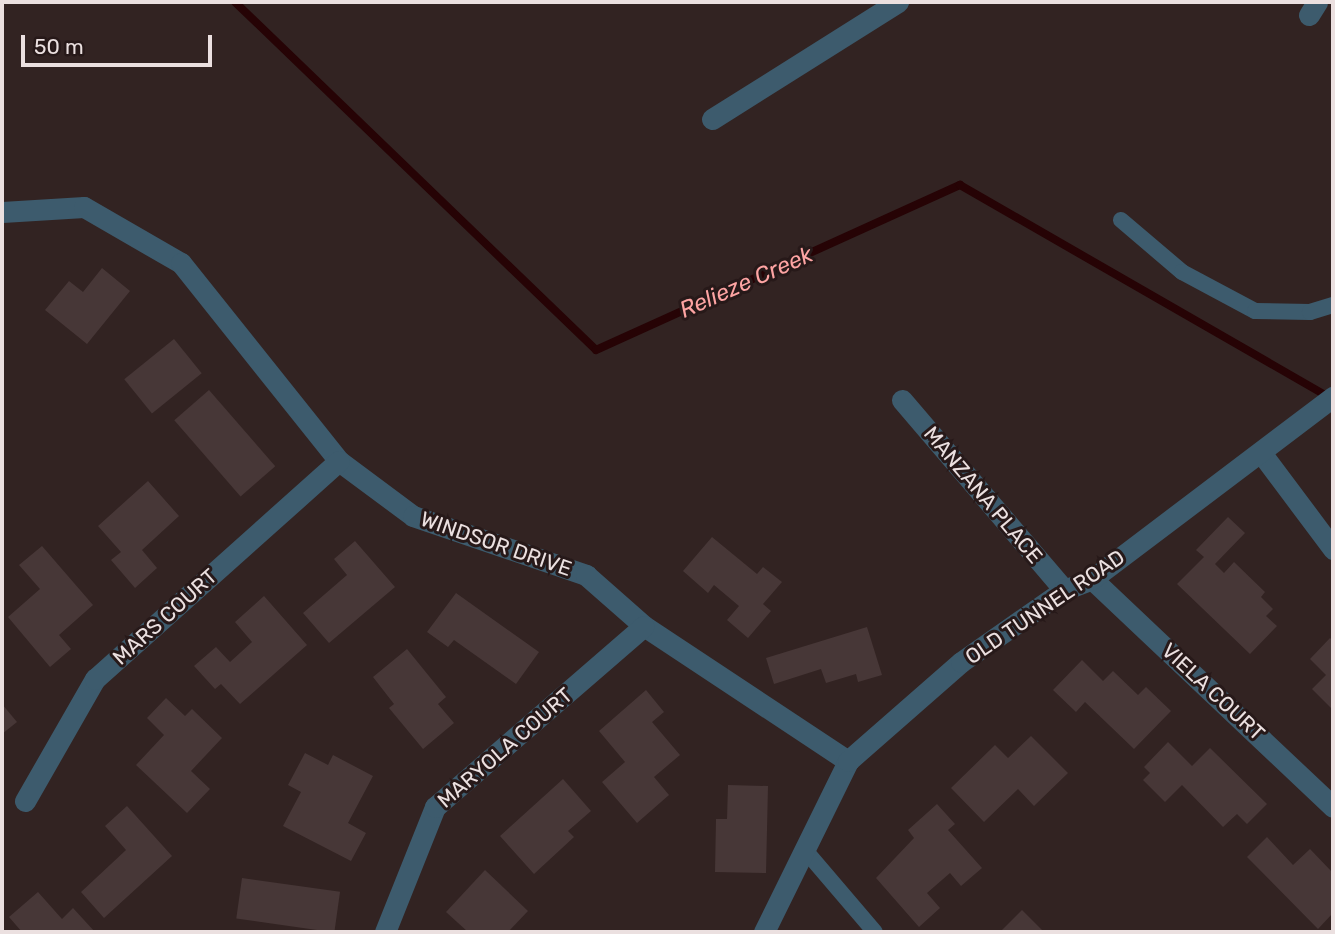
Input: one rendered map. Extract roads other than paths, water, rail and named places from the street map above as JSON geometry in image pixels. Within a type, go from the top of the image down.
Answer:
[{"type":"street","points":[[712,120],[898,2]]},
{"type":"street","name":"WINDSOR DRIVE","points":[[2,212],[84,207],[181,263],[339,461],[413,516],[586,575],[643,626],[848,761]]},
{"type":"street","name":"MANZANA PLACE","points":[[902,400],[1064,590]]},
{"type":"street","name":"OLD TUNNEL ROAD","points":[[764,932],[848,761],[961,662],[1064,590],[1092,579],[1262,454],[1325,403]]},
{"type":"street","points":[[1262,454],[1333,549]]},
{"type":"street","name":"MARS COURT","points":[[25,801],[95,679],[339,461]]},
{"type":"street","name":"VIELA COURT","points":[[1092,579],[1333,807]]},
{"type":"street","name":"MARYOLA COURT","points":[[385,932],[435,807],[643,626]]},
{"type":"lane","points":[[1121,220],[1182,272],[1255,311],[1310,312],[1333,305]]},
{"type":"lane","points":[[804,849],[875,932]]},
{"type":"waterway","name":"Relieze Creek","points":[[235,2],[596,350],[960,185],[1328,397]]}]
